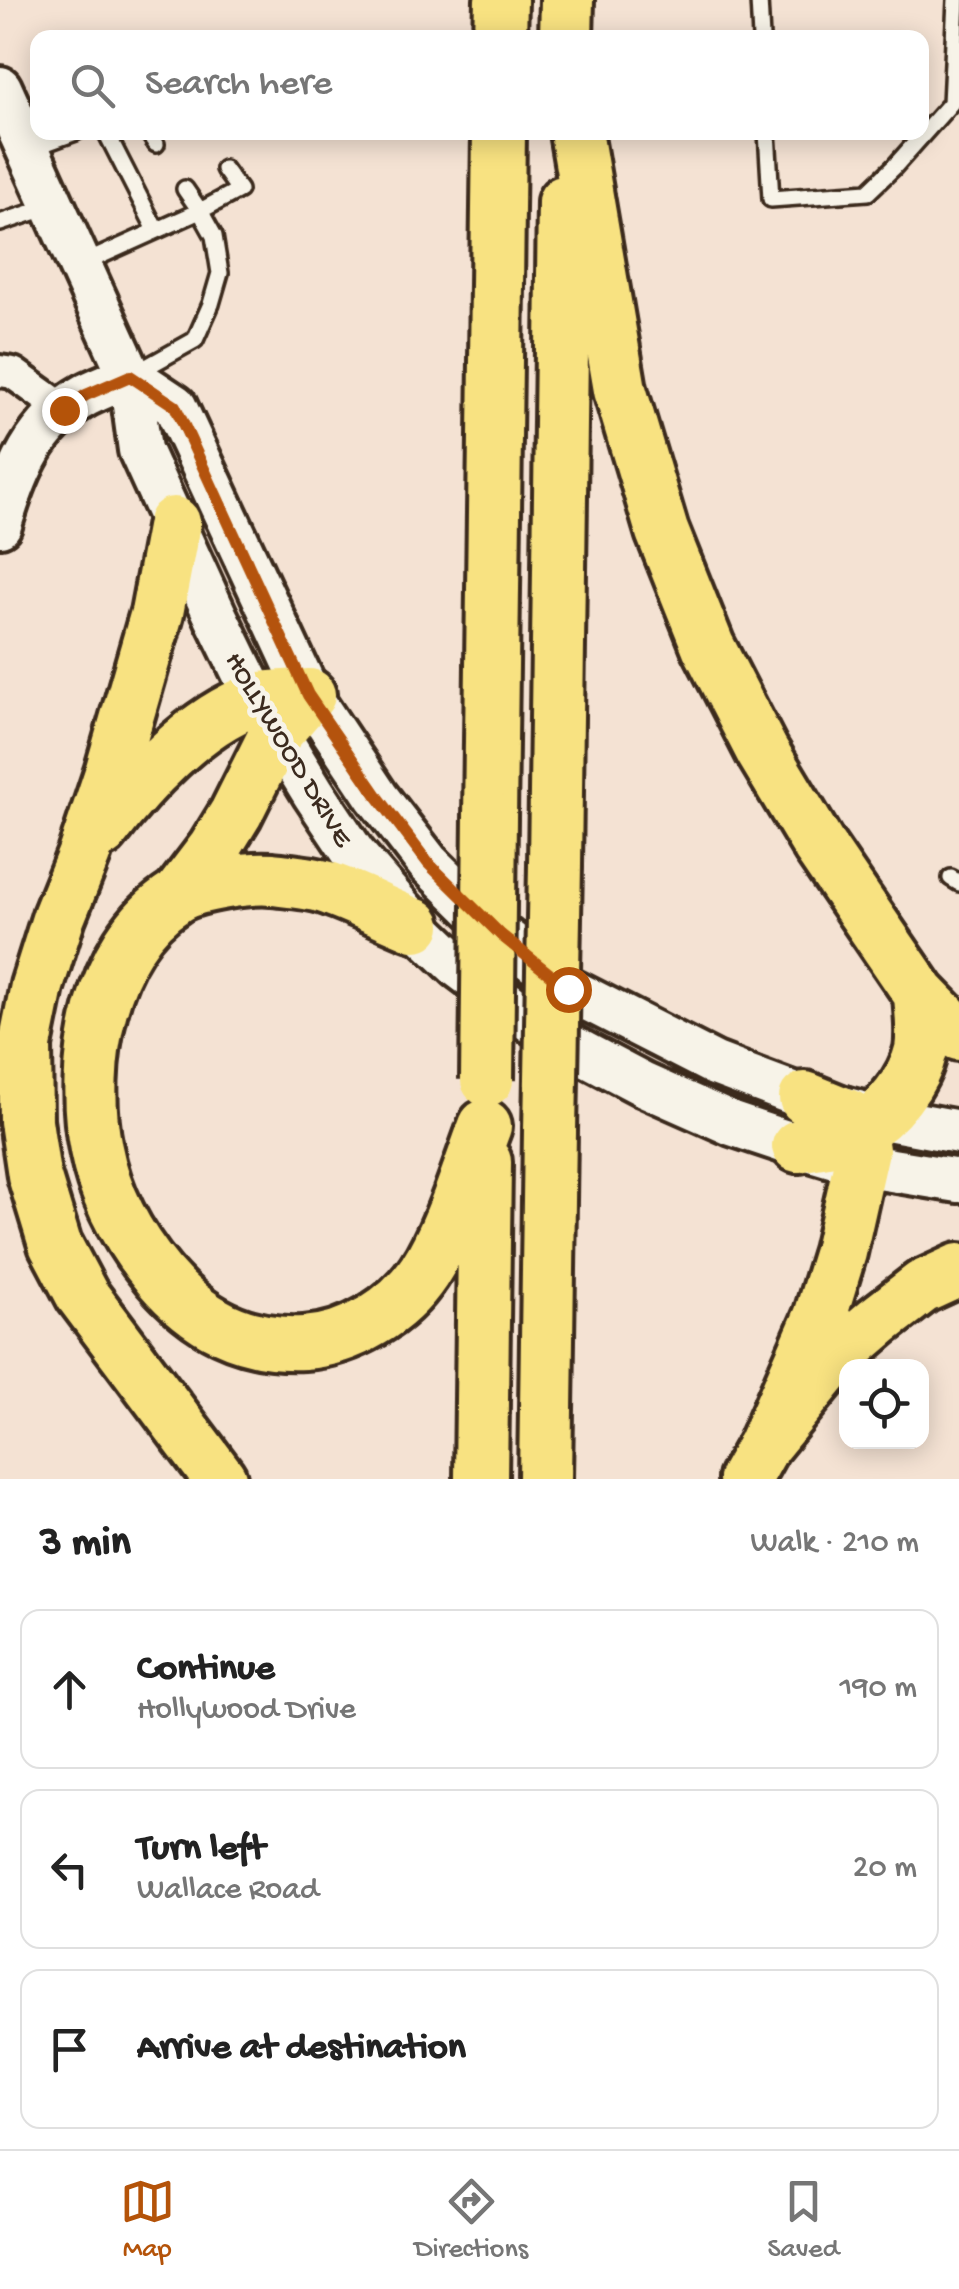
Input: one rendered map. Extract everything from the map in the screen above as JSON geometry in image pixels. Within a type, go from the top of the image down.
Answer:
[{"type":"highway","points":[[500,30],[501,0]]},
{"type":"highway","points":[[566,0],[566,30]]},
{"type":"highway","points":[[481,1479],[499,140]]},
{"type":"highway","points":[[546,1479],[565,140]]},
{"type":"highway","points":[[577,140],[620,390],[662,531],[708,646],[762,751],[818,846],[920,994],[959,1034]]},
{"type":"highway","points":[[174,523],[157,613],[111,772],[37,986],[25,1045],[26,1121],[34,1175],[55,1244],[82,1295],[220,1479]]},
{"type":"highway","points":[[280,709],[236,813],[214,850],[179,895],[151,918],[108,985],[93,1034],[89,1085],[96,1150],[112,1204],[137,1250],[203,1318],[239,1336],[278,1344],[318,1342],[359,1328],[394,1307],[423,1273],[450,1218],[486,1103]]},
{"type":"highway","points":[[84,854],[158,766],[212,721],[280,709]]},
{"type":"highway","points":[[179,895],[222,883],[268,879],[322,886],[415,925]]},
{"type":"highway","points":[[754,1462],[820,1317],[866,1137],[914,1072],[922,1046],[920,994]]},
{"type":"highway","points":[[802,1122],[849,1116],[866,1137]]},
{"type":"highway","points":[[754,1462],[836,1357],[922,1287],[959,1270]]},
{"type":"main road","name":"HOLLYWOOD DRIVE","points":[[2,100],[130,376],[140,450],[216,618],[280,709],[378,797],[428,863],[501,935],[568,989],[714,1064],[802,1122]]},
{"type":"main road","name":"HOLLYWOOD DRIVE","points":[[130,376],[175,406],[280,709],[354,854],[415,925],[459,967],[551,1036],[662,1093],[732,1124],[802,1122]]},
{"type":"main road","points":[[0,526],[21,462],[41,434],[64,410],[86,395],[130,376]]},
{"type":"main road","points":[[866,1137],[959,1132]]},
{"type":"main road","points":[[866,1137],[959,1181]]},
{"type":"street","points":[[0,370],[14,373],[64,410]]},
{"type":"lane","points":[[759,0],[761,30]]},
{"type":"lane","points":[[929,128],[951,103],[956,0]]},
{"type":"lane","points":[[28,149],[53,140]]},
{"type":"lane","points":[[110,140],[156,230]]},
{"type":"lane","points":[[767,140],[771,199],[868,192],[918,140]]},
{"type":"lane","points":[[80,265],[240,190],[224,169]]},
{"type":"lane","points":[[130,376],[195,340],[211,304],[220,273],[214,236],[185,189]]},
{"type":"lane","points":[[0,224],[52,206]]},
{"type":"route","points":[[64,410],[86,395],[130,376],[175,406],[308,695],[428,863],[501,935],[568,989]]}]
